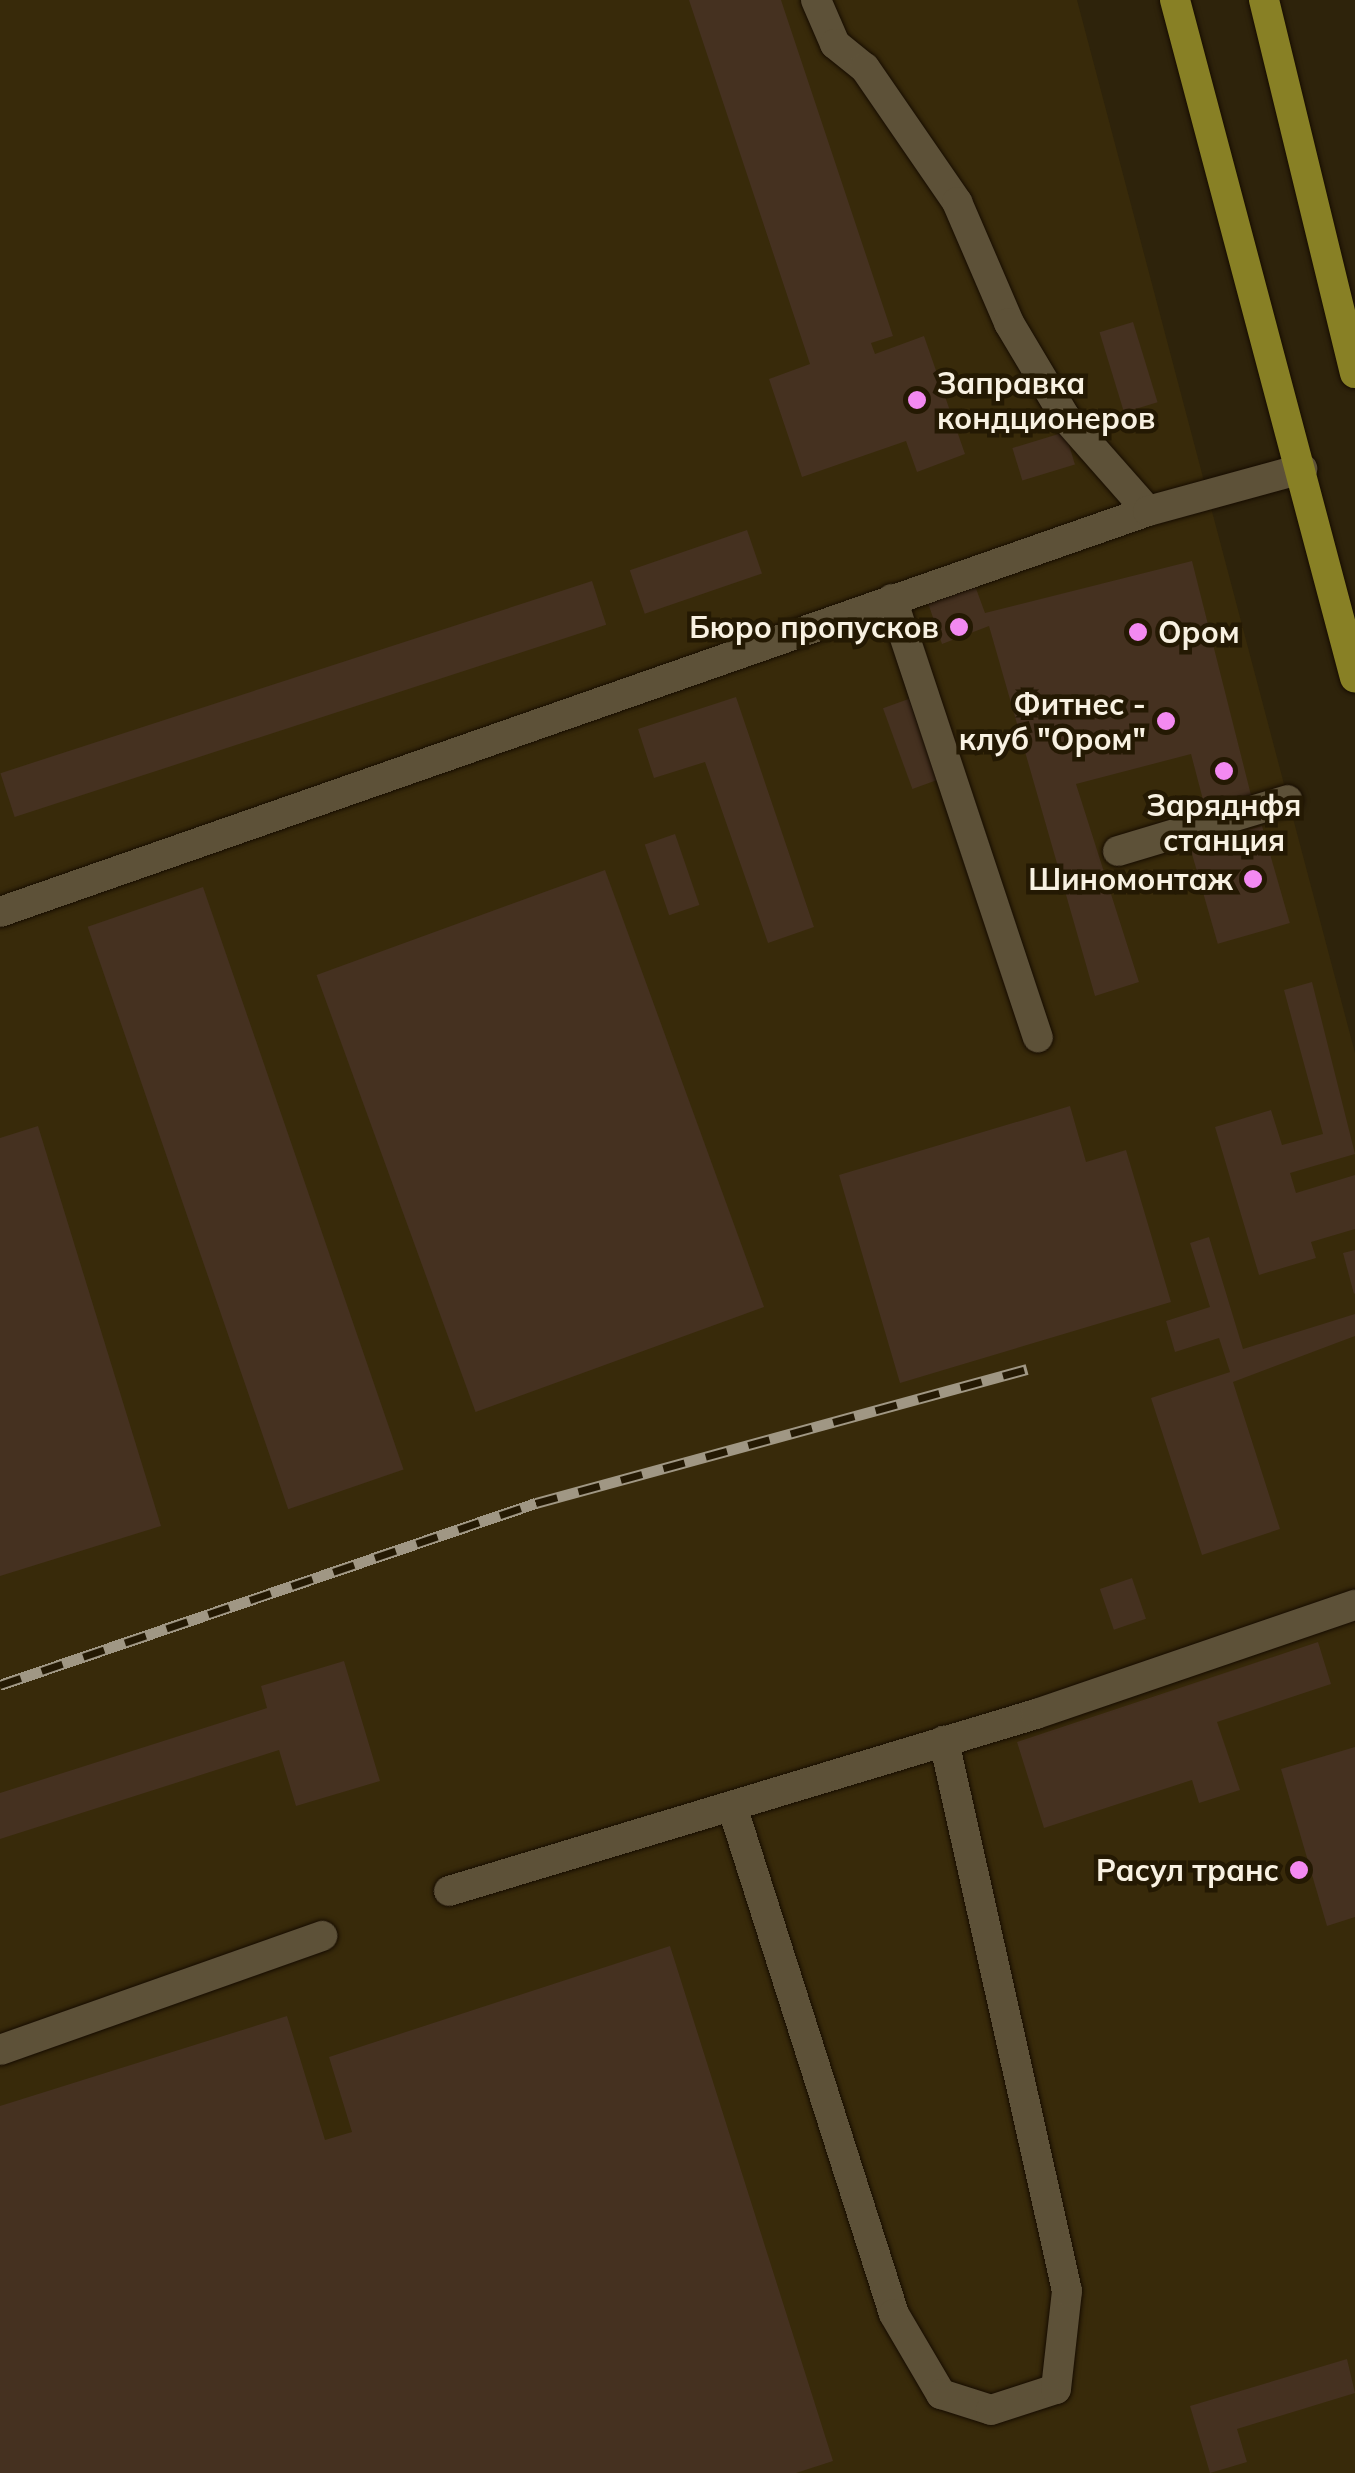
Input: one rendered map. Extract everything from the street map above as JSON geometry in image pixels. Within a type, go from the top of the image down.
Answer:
[{"type":"main road","points":[[1175,0],[1355,678]]},
{"type":"main road","points":[[1264,0],[1355,372]]},
{"type":"lane","points":[[816,0],[835,44],[864,68],[956,202],[1009,324],[1065,417],[1148,511]]},
{"type":"lane","points":[[0,912],[1148,511],[1302,468]]},
{"type":"lane","points":[[892,599],[1038,1037]]},
{"type":"lane","points":[[1118,851],[1288,800]]},
{"type":"lane","points":[[449,1891],[944,1741],[1355,1605]]},
{"type":"lane","points":[[732,1806],[894,2314],[940,2394],[992,2410],[1056,2389],[1066,2291],[944,1741]]},
{"type":"lane","points":[[0,2050],[322,1936]]},
{"type":"shaded area","points":[[0,0],[1077,0],[1355,1053],[1355,2473],[0,2473]]},
{"type":"building","points":[[689,0],[781,0],[893,336],[871,343],[875,354],[924,336],[965,454],[917,472],[906,441],[802,477],[769,379],[810,364]]},
{"type":"building","points":[[1133,322],[1158,402],[1124,413],[1100,332]]},
{"type":"building","points":[[1065,432],[1075,465],[1022,481],[1012,448]]},
{"type":"building","points":[[747,530],[762,573],[645,614],[630,570]]},
{"type":"building","points":[[1192,561],[1253,803],[1207,815],[1191,754],[1076,784],[1139,982],[1095,996],[989,626],[942,644],[927,600],[974,583],[985,613]]},
{"type":"building","points":[[592,581],[606,625],[15,817],[0,773]]},
{"type":"building","points":[[736,697],[814,927],[768,943],[705,762],[654,778],[638,729]]},
{"type":"building","points":[[914,697],[943,778],[912,789],[883,708]]},
{"type":"building","points":[[1262,826],[1290,923],[1218,944],[1190,847]]},
{"type":"building","points":[[675,834],[699,905],[669,915],[645,844]]},
{"type":"building","points":[[605,870],[764,1307],[476,1412],[317,975]]},
{"type":"building","points":[[203,887],[404,1469],[288,1509],[88,927]]},
{"type":"building","points":[[1312,982],[1355,1154],[1290,1173],[1296,1193],[1355,1175],[1355,1229],[1311,1242],[1316,1258],[1259,1275],[1215,1127],[1271,1110],[1282,1145],[1323,1134],[1284,990]]},
{"type":"building","points":[[1070,1106],[1086,1162],[1126,1150],[1171,1302],[900,1383],[839,1175]]},
{"type":"building","points":[[38,1126],[161,1526],[0,1576],[0,1138]]},
{"type":"building","points":[[1209,1237],[1243,1349],[1355,1314],[1355,1336],[1233,1382],[1280,1529],[1202,1555],[1151,1398],[1230,1372],[1219,1338],[1175,1352],[1166,1321],[1210,1307],[1190,1243]]},
{"type":"building","points":[[1355,1250],[1355,1293],[1354,1294],[1343,1253]]},
{"type":"building","points":[[1132,1578],[1146,1619],[1114,1630],[1100,1589]]},
{"type":"building","points":[[1318,1642],[1331,1684],[1217,1722],[1240,1790],[1199,1803],[1192,1780],[1044,1828],[1017,1742]]},
{"type":"building","points":[[344,1661],[380,1781],[296,1806],[279,1750],[0,1839],[0,1793],[267,1708],[261,1686]]},
{"type":"building","points":[[1355,1747],[1355,1917],[1327,1926],[1281,1769]]},
{"type":"building","points":[[670,1946],[833,2461],[796,2473],[0,2473],[0,2106],[287,2016],[325,2140],[352,2132],[329,2057]]},
{"type":"building","points":[[1347,2359],[1355,2393],[1237,2429],[1247,2462],[1210,2473],[1190,2406]]},
{"type":"railway","points":[[0,1685],[536,1503],[1027,1369]]},
{"type":"place","name":"Заправка кондционеров","points":[[917,400]]},
{"type":"place","name":"Бюро пропусков","points":[[959,627]]},
{"type":"place","name":"Ором","points":[[1138,632]]},
{"type":"place","name":"Фитнес - клуб \"Ором\"","points":[[1166,721]]},
{"type":"place","name":"Заряднфя станция","points":[[1224,771]]},
{"type":"place","name":"Шиномонтаж","points":[[1253,879]]},
{"type":"place","name":"Расул транс","points":[[1299,1870]]}]
